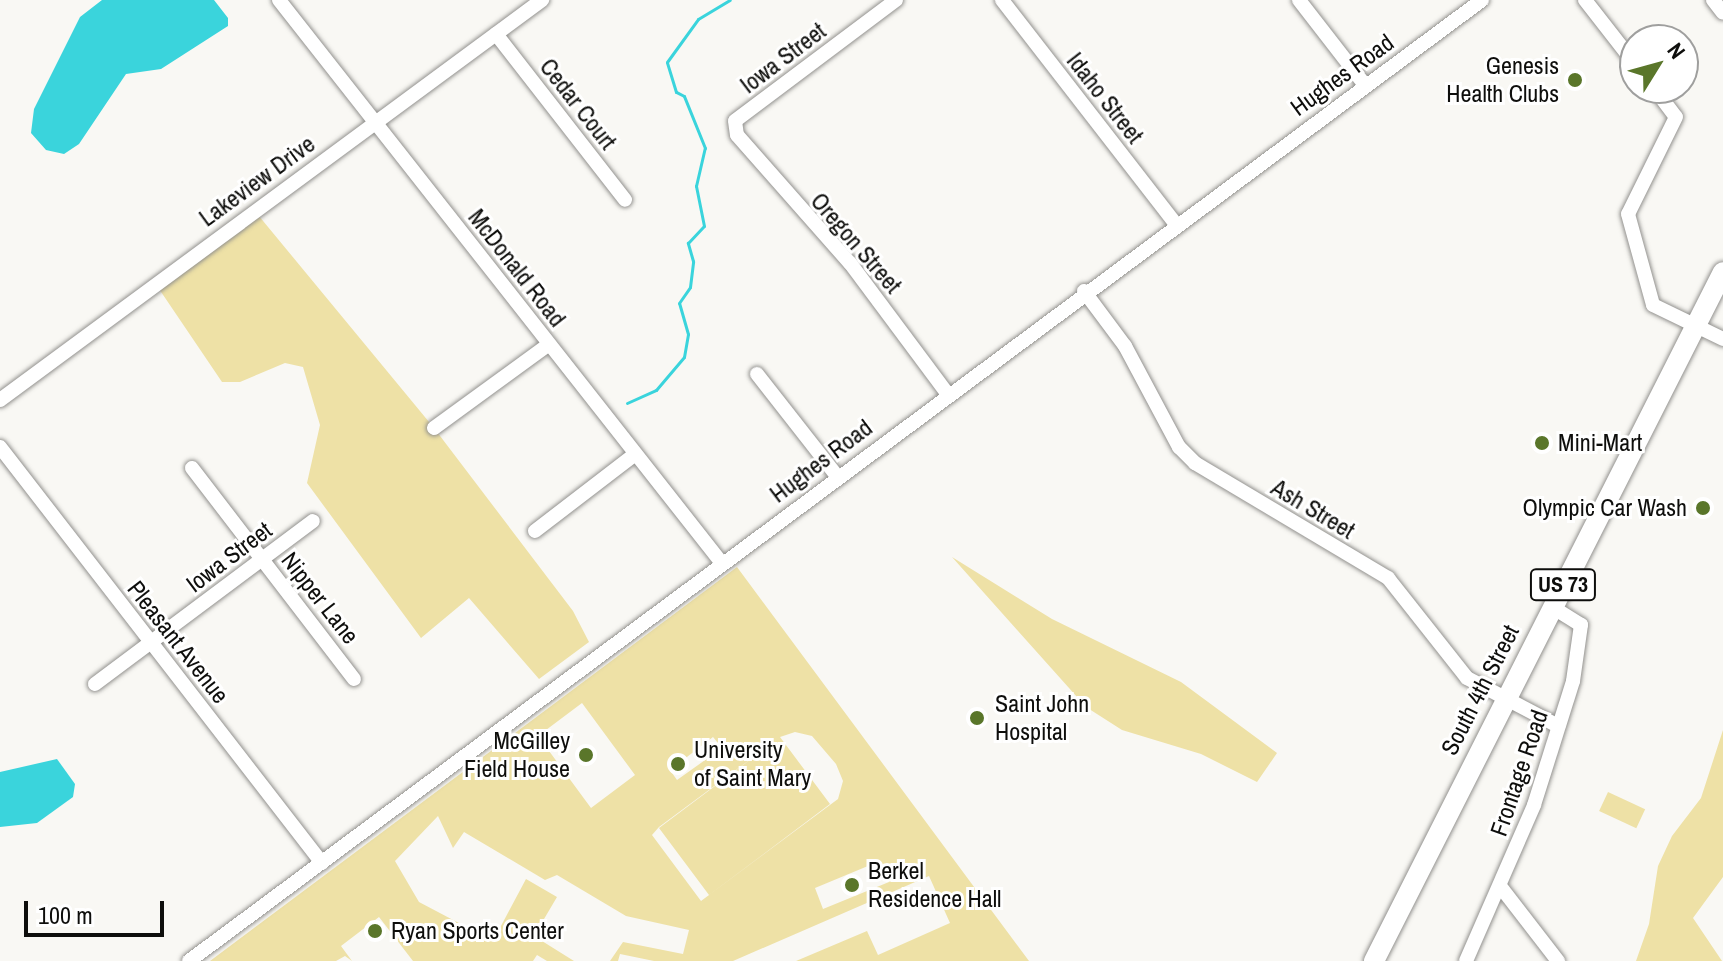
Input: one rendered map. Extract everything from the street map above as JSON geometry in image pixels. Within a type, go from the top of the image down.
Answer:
[{"type":"highway","name":"South 4th Street","points":[[1374,961],[1504,699],[1723,272]]},
{"type":"street","name":"McDonald Road","points":[[279,0],[721,562]]},
{"type":"street","name":"Lakeview Drive","points":[[0,400],[542,0]]},
{"type":"street","name":"Iowa Street","points":[[735,121],[896,0]]},
{"type":"street","name":"Idaho Street","points":[[1002,0],[1175,223]]},
{"type":"street","points":[[1299,0],[1365,85]]},
{"type":"street","name":"Hughes Road","points":[[189,961],[1175,223],[1365,85],[1463,6],[1482,0]]},
{"type":"street","points":[[1585,0],[1619,44]]},
{"type":"street","points":[[1713,0],[1723,13]]},
{"type":"street","name":"Cedar Court","points":[[496,34],[625,200]]},
{"type":"street","points":[[1666,104],[1676,117],[1628,214],[1653,305],[1723,339]]},
{"type":"street","name":"Oregon Street","points":[[735,121],[737,135],[850,263],[947,393]]},
{"type":"street","name":"Ash Street","points":[[1084,291],[1125,346],[1179,447],[1195,463],[1388,578],[1467,678],[1558,726]]},
{"type":"street","points":[[434,428],[549,344]]},
{"type":"street","points":[[757,374],[837,476]]},
{"type":"street","name":"Pleasant Avenue","points":[[0,447],[322,863]]},
{"type":"street","points":[[535,531],[634,455]]},
{"type":"street","name":"Nipper Lane","points":[[192,468],[354,679]]},
{"type":"street","name":"Iowa Street","points":[[95,684],[313,521]]},
{"type":"street","name":"Frontage Road","points":[[1466,961],[1500,886],[1558,726],[1582,639],[1581,625],[1552,607]]},
{"type":"street","points":[[1500,886],[1558,961]]},
{"type":"shaded area","points":[[254,210],[434,428],[573,611],[589,642],[539,679],[469,598],[421,638],[307,483],[320,425],[303,367],[285,363],[240,382],[222,382],[155,283]]},
{"type":"shaded area","points":[[952,557],[1052,619],[1181,682],[1277,753],[1257,782],[1201,754],[1122,730],[1086,707]]},
{"type":"shaded area","name":"University of Saint Mary","points":[[737,567],[1029,961],[796,961],[867,931],[878,955],[950,923],[929,876],[733,961],[654,961],[620,954],[618,961],[610,961],[623,942],[683,954],[689,930],[626,916],[557,875],[545,880],[464,832],[453,848],[438,816],[395,861],[419,902],[493,941],[526,879],[557,897],[534,936],[574,961],[547,961],[537,955],[533,961],[413,961],[379,917],[341,946],[352,961],[345,956],[336,961],[210,961]],"holes":[[[582,703],[635,775],[591,808],[538,736]],[[795,732],[812,736],[836,764],[843,781],[838,799],[701,901],[652,835],[659,827],[779,738],[659,828],[709,895],[830,804],[780,737]],[[713,737],[722,748],[677,780],[670,770]],[[880,861],[889,882],[823,909],[815,888]]]},
{"type":"shaded area","points":[[1723,730],[1723,877],[1693,918],[1722,961],[1636,961],[1649,924],[1658,866],[1672,836],[1701,798]]},
{"type":"shaded area","points":[[1608,792],[1645,809],[1636,828],[1599,811]]},
{"type":"water","points":[[102,0],[214,0],[228,18],[228,26],[161,69],[126,74],[79,144],[64,154],[46,150],[31,133],[34,109],[80,17]]},
{"type":"water","points":[[57,759],[75,784],[73,797],[37,823],[0,827],[0,772]]},
{"type":"waterway","points":[[627,403],[656,390],[684,357],[688,334],[679,303],[690,287],[693,261],[688,243],[704,226],[696,186],[705,148],[684,96],[676,92],[667,62],[698,19],[730,0]]},
{"type":"place","name":"Genesis Health Clubs","points":[[1575,80]]},
{"type":"place","name":"Mini-Mart","points":[[1542,443]]},
{"type":"place","name":"Olympic Car Wash","points":[[1703,508]]},
{"type":"place","name":"Saint John Hospital","points":[[977,718]]},
{"type":"place","name":"McGilley Field House","points":[[586,755]]},
{"type":"place","name":"University of Saint Mary","points":[[678,764]]},
{"type":"place","name":"Berkel Residence Hall","points":[[852,885]]},
{"type":"place","name":"Ryan Sports Center","points":[[375,931]]}]
